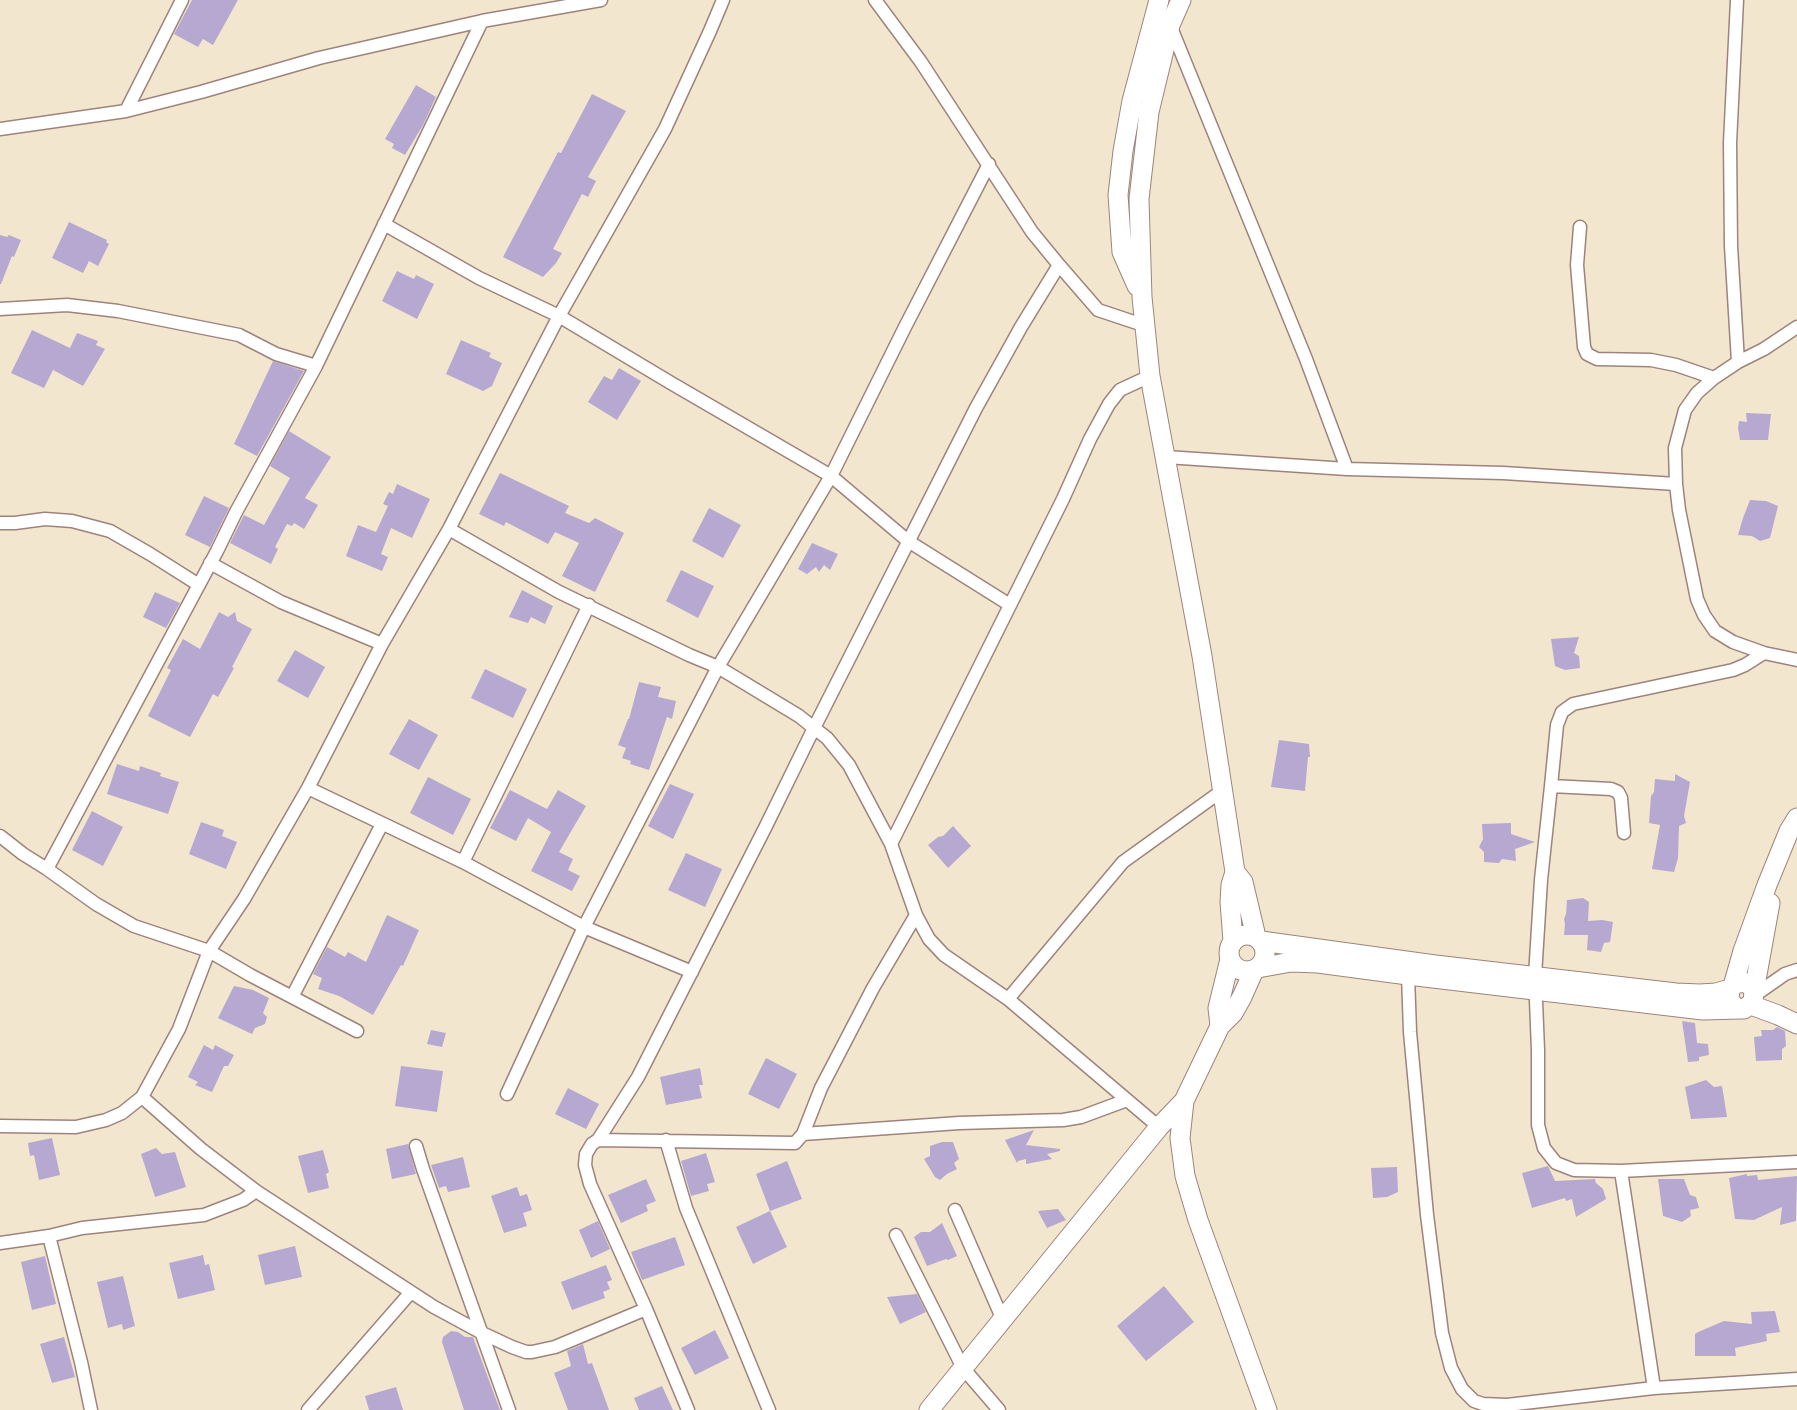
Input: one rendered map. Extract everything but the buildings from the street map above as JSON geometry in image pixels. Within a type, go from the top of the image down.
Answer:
[{"type":"street","points":[[126,111],[182,0]]},
{"type":"street","points":[[0,129],[126,111],[201,92],[319,58],[482,21],[600,0]]},
{"type":"street","points":[[0,1126],[76,1127],[106,1120],[122,1113],[142,1097],[179,1029],[210,951],[244,898],[308,788],[382,644],[449,529],[559,316],[665,128],[710,31],[722,0]]},
{"type":"street","points":[[875,0],[921,62],[1028,225],[1059,265],[1098,310],[1146,326]]},
{"type":"street","points":[[1142,297],[1122,252],[1118,195],[1123,151],[1132,102],[1159,0]]},
{"type":"street","points":[[1181,0],[1170,24],[1149,112],[1139,200],[1142,297],[1150,376],[1202,656],[1235,872],[1231,885],[1230,902],[1232,964],[1242,970],[1291,962],[1318,963],[1408,975],[1700,994],[1716,993],[1731,987]]},
{"type":"street","points":[[1737,0],[1730,143],[1731,246],[1738,362]]},
{"type":"street","points":[[47,869],[316,366],[482,21]]},
{"type":"street","points":[[1170,24],[1306,359],[1347,468]]},
{"type":"street","points":[[507,1094],[584,927],[718,667],[831,476],[909,318],[989,164]]},
{"type":"street","points":[[384,224],[479,278],[559,316],[831,476],[908,541],[1010,605]]},
{"type":"street","points":[[1580,227],[1578,265],[1584,347],[1587,354],[1597,359],[1651,360],[1676,365],[1714,378]]},
{"type":"street","points":[[688,1410],[646,1309],[590,1184],[585,1164],[586,1154],[592,1144],[598,1140],[638,1077],[766,828],[814,728],[976,408],[1020,327],[1059,265]]},
{"type":"street","points":[[0,309],[67,305],[118,310],[239,335],[276,354],[316,366]]},
{"type":"street","points":[[1797,327],[1764,349],[1738,362],[1714,378],[1697,393],[1685,410],[1675,448],[1679,510],[1697,599],[1704,615],[1715,631],[1733,642],[1764,653],[1797,660]]},
{"type":"street","points":[[891,844],[1109,404],[1120,390],[1150,376]]},
{"type":"street","points":[[1166,457],[1347,468],[1503,473],[1676,484]]},
{"type":"street","points":[[0,523],[45,519],[63,520],[110,531],[150,554],[198,586]]},
{"type":"street","points":[[449,529],[559,592],[689,655],[718,667],[799,716],[827,738],[849,765],[891,844],[916,915],[929,939],[944,955],[1008,999],[1159,1127]]},
{"type":"street","points":[[210,562],[281,602],[382,644]]},
{"type":"street","points":[[463,862],[588,605]]},
{"type":"street","points":[[1764,653],[1733,670],[1573,704],[1562,712],[1558,725],[1550,786],[1541,880],[1535,983],[1538,1050],[1538,1124],[1544,1148],[1556,1163],[1574,1170],[1621,1171],[1797,1162]]},
{"type":"street","points":[[1550,786],[1618,792],[1621,798],[1624,833]]},
{"type":"street","points":[[308,788],[463,862],[584,927],[692,972]]},
{"type":"street","points":[[1008,999],[1123,862],[1223,790]]},
{"type":"street","points":[[1797,818],[1789,831],[1780,853],[1743,951],[1731,987],[1729,1000],[1733,1006],[1750,1000],[1785,974],[1797,970]]},
{"type":"street","points":[[292,997],[382,824]]},
{"type":"street","points":[[0,836],[96,904],[134,926],[210,951],[250,975],[356,1031]]},
{"type":"street","points":[[1750,1000],[1780,853]]},
{"type":"street","points":[[929,1410],[1159,1127],[1184,1101],[1220,1026],[1233,1012],[1256,969],[1265,958],[1265,952],[1258,939],[1243,882],[1235,872]]},
{"type":"street","points":[[598,1140],[795,1143],[804,1134],[820,1088],[873,988],[916,915]]},
{"type":"street","points":[[1220,1026],[1218,1008],[1231,950],[1244,935],[1258,939],[1435,965],[1703,1010],[1750,1000],[1797,1024]]},
{"type":"street","points":[[1408,975],[1409,1022],[1418,1126],[1439,1314],[1442,1333],[1452,1368],[1462,1389],[1474,1401],[1483,1404],[1506,1405],[1654,1388],[1797,1379]]},
{"type":"street","points":[[142,1097],[201,1149],[256,1191],[411,1292],[482,1333],[526,1352],[555,1347],[646,1309]]},
{"type":"street","points":[[804,1134],[959,1123],[1064,1120],[1081,1117],[1127,1100]]},
{"type":"street","points":[[1184,1101],[1180,1138],[1185,1176],[1198,1220],[1267,1410]]},
{"type":"street","points":[[666,1140],[686,1208],[769,1410]]},
{"type":"street","points":[[416,1146],[509,1410]]},
{"type":"street","points":[[1621,1171],[1654,1388]]},
{"type":"street","points":[[0,1243],[49,1236],[82,1228],[204,1215],[243,1200],[256,1191]]},
{"type":"street","points":[[954,1210],[1003,1320]]},
{"type":"street","points":[[896,1235],[963,1368],[999,1410]]},
{"type":"street","points":[[49,1236],[81,1362],[91,1410]]},
{"type":"street","points":[[308,1410],[411,1292]]}]
